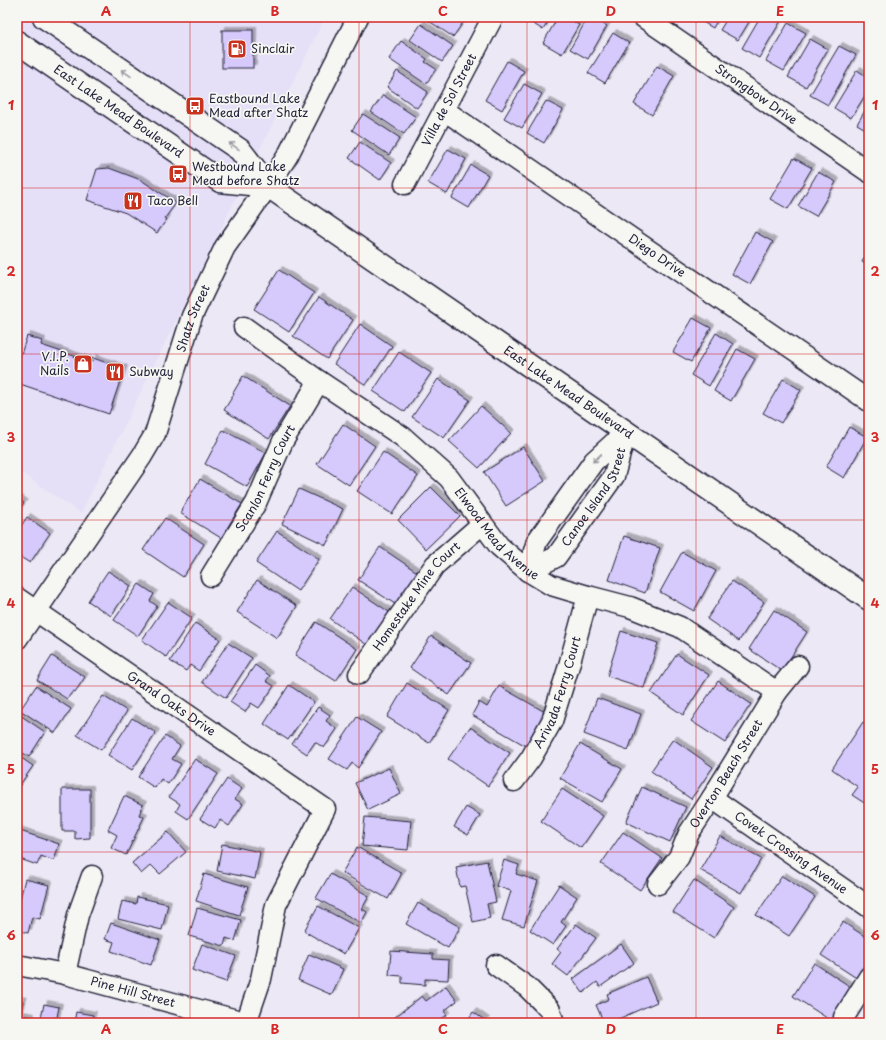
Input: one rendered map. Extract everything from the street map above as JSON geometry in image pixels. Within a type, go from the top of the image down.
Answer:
[{"type":"main road","name":"East Lake Mead Boulevard","points":[[44,17],[240,150],[268,186],[869,599]]},
{"type":"main road","name":"East Lake Mead Boulevard","points":[[17,42],[220,181],[268,186]]},
{"type":"street","name":"Shatz Street","points":[[17,639],[142,456],[155,434],[192,316],[225,247],[288,155],[358,17]]},
{"type":"street","name":"Villa de Sol Street","points":[[406,184],[493,17]]},
{"type":"street","name":"Strongbow Drive","points":[[643,17],[869,172]]},
{"type":"street","name":"Diego Drive","points":[[444,110],[869,402]]},
{"type":"street","name":"Elwood Mead Avenue","points":[[244,327],[319,381],[403,437],[449,478],[499,546],[528,571],[551,585],[630,607],[680,627],[777,692]]},
{"type":"street","name":"Scanlon Ferry Court","points":[[211,576],[256,503],[283,441],[319,381]]},
{"type":"street","name":"Canoe Island Street","points":[[528,571],[536,541],[594,461],[626,432]]},
{"type":"street","name":"Homestake Mine Court","points":[[359,674],[435,566],[482,524]]},
{"type":"street","name":"Arivada Ferry Court","points":[[514,781],[531,758],[552,721],[588,596]]},
{"type":"street","name":"Grand Oaks Drive","points":[[17,598],[325,809],[276,905],[261,979],[247,1023]]},
{"type":"street","name":"Overton Beach Street","points":[[658,884],[679,857],[689,833],[777,692],[798,666]]},
{"type":"street","name":"Covek Crossing Avenue","points":[[712,798],[869,907]]},
{"type":"street","points":[[65,974],[78,915],[92,876]]},
{"type":"street","name":"Pine Hill Street","points":[[17,965],[65,974],[247,1023]]},
{"type":"street","points":[[496,965],[527,987],[546,1005],[550,1010],[554,1023]]},
{"type":"street","points":[[844,1017],[869,977]]},
{"type":"shaded area","points":[[17,17],[325,17],[81,513],[17,470]]},
{"type":"building","points":[[423,17],[458,17],[464,21],[453,37]]},
{"type":"building","points":[[527,17],[551,17],[543,30],[526,19]]},
{"type":"building","points":[[558,17],[577,17],[574,22],[579,25],[562,54],[543,43]]},
{"type":"building","points":[[588,17],[591,17],[607,26],[588,59],[570,49]]},
{"type":"building","points":[[696,17],[719,17],[713,28]]},
{"type":"building","points":[[728,17],[752,17],[738,40],[720,30]]},
{"type":"building","points":[[760,17],[783,17],[759,58],[742,48]]},
{"type":"building","points":[[788,23],[806,33],[784,71],[766,61]]},
{"type":"building","points":[[421,24],[453,46],[442,62],[410,40]]},
{"type":"building","name":"Sinclair","points":[[222,30],[253,30],[253,68],[222,68]]},
{"type":"building","points":[[613,33],[629,43],[605,83],[588,73]]},
{"type":"building","points":[[810,39],[828,49],[806,87],[788,77]]},
{"type":"building","points":[[401,41],[427,59],[425,62],[436,69],[426,84],[389,59]]},
{"type":"building","points":[[839,46],[856,55],[828,105],[810,95]]},
{"type":"building","points":[[507,61],[524,71],[502,110],[485,100]]},
{"type":"building","points":[[657,66],[674,76],[652,115],[634,104]]},
{"type":"building","points":[[857,70],[869,78],[869,89],[851,118],[834,108]]},
{"type":"building","points":[[397,71],[428,92],[417,108],[387,87]]},
{"type":"building","points":[[524,84],[542,94],[522,128],[504,118]]},
{"type":"building","points":[[383,95],[416,117],[404,134],[371,112]]},
{"type":"building","points":[[546,101],[563,110],[544,143],[527,133]]},
{"type":"building","points":[[869,104],[869,131],[857,124]]},
{"type":"building","points":[[363,114],[400,138],[389,155],[352,130]]},
{"type":"building","points":[[360,142],[391,163],[380,180],[349,158]]},
{"type":"building","points":[[448,149],[466,159],[447,194],[428,183]]},
{"type":"building","points":[[794,158],[812,168],[788,209],[770,199]]},
{"type":"building","points":[[471,165],[488,175],[469,208],[452,198]]},
{"type":"building","name":"Taco Bell","points":[[109,168],[141,180],[176,203],[165,218],[167,219],[157,233],[126,213],[87,200],[97,169]]},
{"type":"building","points":[[818,172],[836,182],[816,216],[798,206]]},
{"type":"building","points":[[755,232],[773,242],[750,284],[732,274]]},
{"type":"building","points":[[869,249],[869,266],[862,262]]},
{"type":"building","points":[[279,270],[314,293],[289,332],[254,309]]},
{"type":"building","points":[[319,297],[353,320],[327,359],[293,336]]},
{"type":"building","points":[[693,318],[711,328],[691,362],[673,352]]},
{"type":"building","points":[[360,324],[392,346],[366,385],[334,364]]},
{"type":"building","points":[[716,333],[733,344],[709,386],[691,375]]},
{"type":"building","points":[[27,336],[42,341],[41,345],[92,362],[93,358],[124,369],[109,414],[17,383],[17,366]]},
{"type":"building","points":[[737,349],[755,359],[731,401],[714,391]]},
{"type":"building","points":[[399,352],[431,373],[405,412],[373,391]]},
{"type":"building","points":[[243,376],[290,406],[269,439],[224,410]]},
{"type":"building","points":[[438,379],[470,400],[444,438],[412,417]]},
{"type":"building","points":[[783,379],[801,390],[781,423],[763,413]]},
{"type":"building","points":[[481,406],[511,433],[479,468],[449,441]]},
{"type":"building","points":[[343,424],[375,446],[349,485],[317,464]]},
{"type":"building","points":[[849,427],[867,437],[844,478],[826,467]]},
{"type":"building","points":[[223,430],[266,453],[247,487],[205,464]]},
{"type":"building","points":[[523,447],[545,481],[506,506],[484,472]]},
{"type":"building","points":[[383,452],[418,476],[392,514],[357,491]]},
{"type":"building","points":[[200,479],[242,504],[221,538],[180,513]]},
{"type":"building","points":[[431,487],[460,516],[426,549],[398,520]]},
{"type":"building","points":[[299,489],[343,509],[326,545],[282,524]]},
{"type":"building","points":[[17,498],[24,503],[17,513]]},
{"type":"building","points":[[27,517],[50,533],[30,563],[17,555],[17,532]]},
{"type":"building","points":[[165,518],[204,544],[183,577],[143,550]]},
{"type":"building","points":[[277,531],[319,559],[298,591],[256,563]]},
{"type":"building","points":[[624,536],[660,548],[645,593],[609,580]]},
{"type":"building","points":[[380,547],[420,574],[398,606],[358,580]]},
{"type":"building","points":[[682,552],[716,571],[694,611],[660,592]]},
{"type":"building","points":[[108,571],[131,586],[111,616],[88,601]]},
{"type":"building","points":[[257,580],[297,606],[277,638],[237,612]]},
{"type":"building","points":[[732,581],[764,602],[739,641],[707,619]]},
{"type":"building","points":[[139,584],[154,594],[150,601],[157,606],[138,636],[114,620]]},
{"type":"building","points":[[352,587],[392,614],[370,647],[330,619]]},
{"type":"building","points":[[168,602],[192,618],[166,657],[142,640]]},
{"type":"building","points":[[774,610],[807,632],[782,671],[749,649]]},
{"type":"building","points":[[316,622],[357,649],[336,681],[295,655]]},
{"type":"building","points":[[195,623],[220,639],[199,671],[190,665],[186,671],[170,661]]},
{"type":"building","points":[[621,631],[658,643],[644,688],[607,676]]},
{"type":"building","points":[[431,636],[471,663],[449,695],[410,668]]},
{"type":"building","points":[[228,643],[252,658],[226,698],[202,682]]},
{"type":"building","points":[[677,654],[709,675],[683,715],[651,693]]},
{"type":"building","points":[[52,656],[85,677],[75,692],[73,691],[67,699],[37,680]]},
{"type":"building","points":[[255,665],[270,676],[266,681],[274,686],[259,708],[251,703],[245,712],[230,702]]},
{"type":"building","points":[[718,681],[751,704],[725,743],[691,721]]},
{"type":"building","points":[[407,683],[449,710],[429,743],[387,717]]},
{"type":"building","points":[[289,685],[314,702],[288,740],[264,724]]},
{"type":"building","points":[[36,686],[71,709],[55,733],[20,710]]},
{"type":"building","points":[[499,686],[545,712],[526,746],[472,715],[479,702],[487,707]]},
{"type":"building","points":[[103,696],[127,711],[101,750],[77,735]]},
{"type":"building","points":[[597,698],[641,714],[628,751],[584,734]]},
{"type":"building","points":[[318,707],[330,715],[326,721],[337,729],[324,748],[315,742],[307,754],[292,744]]},
{"type":"building","points":[[17,713],[45,732],[29,757],[17,749]]},
{"type":"building","points":[[357,717],[381,732],[358,768],[352,763],[347,770],[329,759]]},
{"type":"building","points":[[132,718],[156,733],[132,770],[108,755]]},
{"type":"building","points":[[863,722],[869,726],[869,806],[852,795],[858,787],[832,769]]},
{"type":"building","points":[[470,727],[510,753],[488,786],[448,759]]},
{"type":"building","points":[[165,736],[180,746],[172,759],[181,764],[168,784],[161,779],[155,788],[138,777]]},
{"type":"building","points":[[673,739],[713,767],[691,799],[651,771]]},
{"type":"building","points":[[580,744],[622,769],[602,802],[560,778]]},
{"type":"building","points":[[17,755],[33,766],[17,789]]},
{"type":"building","points":[[195,759],[218,774],[188,819],[176,811],[180,804],[169,797]]},
{"type":"building","points":[[389,768],[401,794],[368,810],[355,783]]},
{"type":"building","points":[[227,779],[242,789],[235,799],[243,804],[229,826],[220,820],[215,828],[200,819]]},
{"type":"building","points":[[642,787],[686,807],[670,842],[626,822]]},
{"type":"building","points":[[62,789],[90,789],[90,838],[75,839],[75,831],[62,831]]},
{"type":"building","points":[[562,789],[603,816],[581,848],[541,821]]},
{"type":"building","points":[[124,796],[143,805],[139,815],[144,817],[126,855],[111,848],[117,835],[108,830]]},
{"type":"building","points":[[466,807],[480,815],[468,835],[454,827]]},
{"type":"building","points":[[365,817],[411,821],[408,850],[362,846]]},
{"type":"building","points":[[17,830],[59,844],[54,861],[41,856],[37,865],[17,858]]},
{"type":"building","points":[[168,832],[186,852],[160,874],[151,865],[141,874],[132,863]]},
{"type":"building","points":[[623,832],[662,858],[640,890],[601,864]]},
{"type":"building","points":[[720,836],[761,859],[741,893],[700,870]]},
{"type":"building","points":[[222,844],[260,852],[255,879],[217,871]]},
{"type":"building","points":[[357,847],[402,873],[388,899],[342,873]]},
{"type":"building","points":[[504,860],[519,865],[516,874],[538,881],[524,926],[502,920],[511,891],[496,886]]},
{"type":"building","points":[[487,861],[496,902],[487,904],[490,918],[473,922],[465,886],[460,887],[456,867]]},
{"type":"building","points":[[204,874],[248,887],[239,915],[196,901]]},
{"type":"building","points":[[330,874],[369,896],[362,909],[367,912],[361,923],[316,898]]},
{"type":"building","points":[[782,876],[815,897],[789,936],[756,915]]},
{"type":"building","points":[[25,879],[49,885],[40,919],[32,917],[28,933],[17,930],[17,911]]},
{"type":"building","points":[[694,880],[734,907],[714,938],[673,912]]},
{"type":"building","points":[[559,885],[577,897],[561,922],[566,926],[553,945],[530,930]]},
{"type":"building","points":[[137,897],[168,904],[162,930],[118,919],[122,901],[136,904]]},
{"type":"building","points":[[418,903],[460,927],[448,948],[406,924]]},
{"type":"building","points":[[318,906],[359,928],[344,954],[304,931]]},
{"type":"building","points":[[197,908],[241,920],[235,941],[226,938],[224,946],[189,936]]},
{"type":"building","points":[[843,922],[869,939],[869,969],[861,981],[821,955]]},
{"type":"building","points":[[111,923],[160,940],[151,965],[111,951],[114,942],[105,939]]},
{"type":"building","points":[[576,924],[596,938],[568,976],[552,964],[561,952],[557,949]]},
{"type":"building","points":[[202,944],[236,956],[226,982],[192,970]]},
{"type":"building","points":[[621,944],[634,963],[600,987],[597,982],[583,993],[573,979]]},
{"type":"building","points":[[391,951],[433,954],[433,959],[449,960],[448,980],[425,979],[425,985],[402,983],[402,976],[389,975]]},
{"type":"building","points":[[309,954],[343,969],[332,995],[298,980]]},
{"type":"building","points":[[814,963],[854,989],[833,1022],[793,996]]},
{"type":"building","points":[[646,977],[657,1002],[609,1023],[604,1023],[596,1005],[609,999],[607,994]]},
{"type":"building","points":[[446,986],[457,1001],[444,1011],[447,1015],[436,1023],[400,1023],[395,1017],[422,996],[426,1001]]},
{"type":"building","points":[[17,1000],[23,1001],[20,1015],[31,1017],[30,1023],[17,1023]]},
{"type":"building","points":[[44,1004],[59,1007],[56,1022],[61,1023],[40,1023]]},
{"type":"building","points":[[76,1012],[93,1015],[91,1023],[74,1023]]},
{"type":"building","points":[[473,1012],[486,1021],[484,1023],[466,1023]]},
{"type":"place","name":"Sinclair","points":[[237,49]]},
{"type":"place","name":"Eastbound Lake Mead after Shatz","points":[[195,106]]},
{"type":"place","name":"Westbound Lake Mead before Shatz","points":[[178,174]]},
{"type":"place","name":"Taco Bell","points":[[133,201]]},
{"type":"place","name":"V.I.P. Nails","points":[[83,364]]},
{"type":"place","name":"Subway","points":[[115,372]]}]
